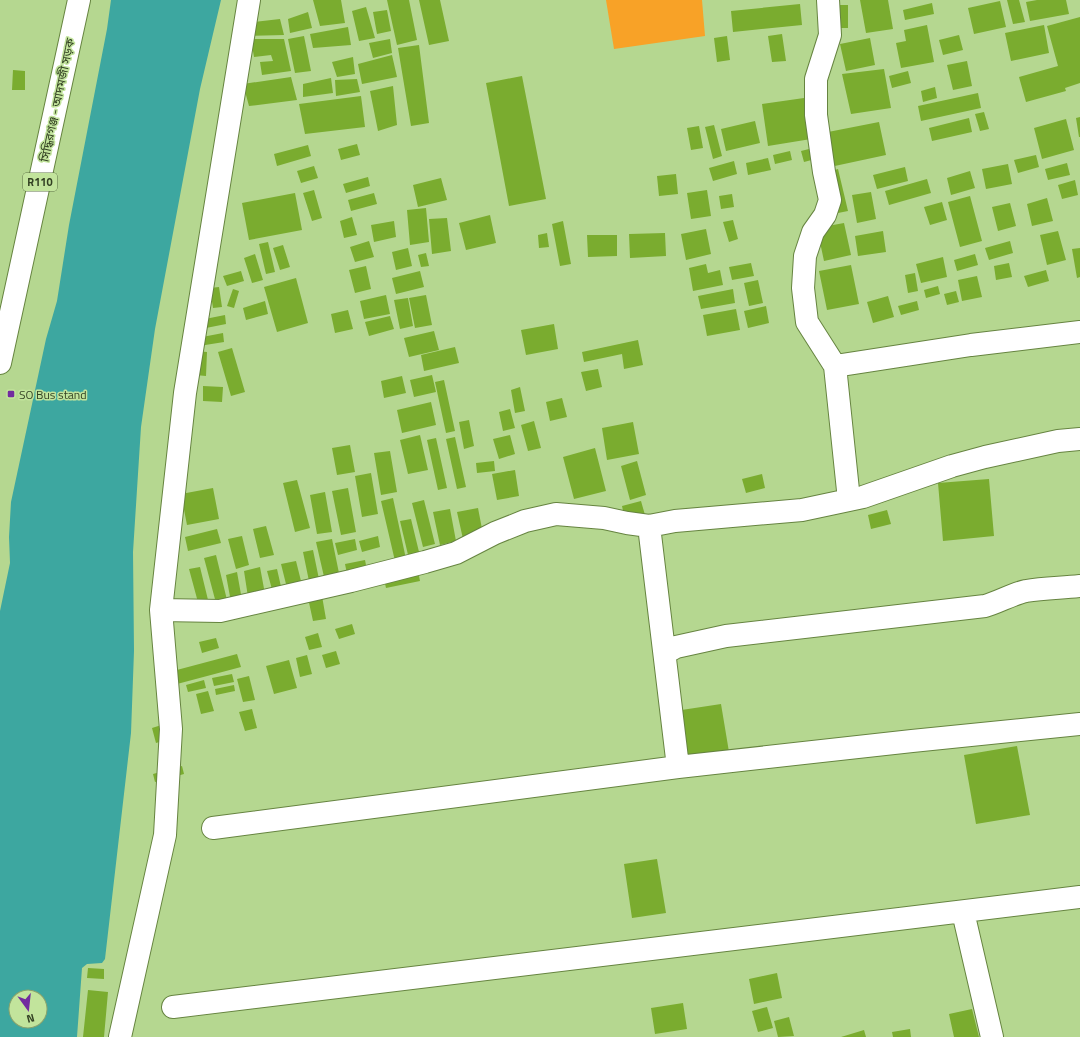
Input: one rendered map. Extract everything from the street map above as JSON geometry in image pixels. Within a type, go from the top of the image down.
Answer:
[{"type":"street","name":"সিদ্ধিরগঞ্জ - আদমজী সড়ক","points":[[0,363],[79,0]]},
{"type":"street","points":[[120,1037],[165,835],[171,729],[161,610],[185,393],[249,0]]},
{"type":"street","points":[[828,0],[830,35],[816,79],[816,115],[824,172],[830,200],[825,215],[813,232],[805,256],[803,288],[807,322],[835,366],[849,500]]},
{"type":"street","points":[[835,366],[972,345],[1080,332]]},
{"type":"street","points":[[161,610],[220,611],[351,581],[456,553],[495,533],[525,521],[556,514],[604,518],[649,526],[675,521],[802,510],[863,496],[952,466],[1058,441],[1080,439]]},
{"type":"street","points":[[649,526],[678,768]]},
{"type":"street","points":[[665,653],[676,647],[726,636],[985,606],[999,602],[1011,595],[1027,591],[1080,586]]},
{"type":"street","points":[[213,828],[678,768],[912,741],[1080,724]]},
{"type":"street","points":[[173,1007],[1080,897]]},
{"type":"street","points":[[962,912],[992,1037]]},
{"type":"shaded area","points":[[606,0],[702,0],[705,36],[614,49]]},
{"type":"water","points":[[111,0],[221,0],[200,89],[155,329],[141,427],[133,552],[134,651],[131,733],[105,959],[102,963],[87,964],[82,968],[77,1037],[0,1037],[0,611],[10,563],[9,537],[11,502],[46,339],[57,301],[69,225],[107,29]]},
{"type":"building","points":[[313,0],[341,0],[345,23],[320,26]]},
{"type":"building","points":[[387,0],[409,0],[417,40],[397,45]]},
{"type":"building","points":[[419,0],[440,0],[449,41],[429,45]]},
{"type":"building","points":[[860,0],[888,0],[893,29],[866,33]]},
{"type":"building","points":[[1007,0],[1019,0],[1025,22],[1013,24]]},
{"type":"building","points":[[1037,0],[1066,0],[1069,14],[1030,21],[1026,2]]},
{"type":"building","points":[[1000,1],[1006,27],[974,34],[968,8]]},
{"type":"building","points":[[932,3],[934,14],[905,20],[903,10]]},
{"type":"building","points":[[800,4],[802,25],[733,32],[731,11]]},
{"type":"building","points":[[833,5],[848,5],[848,28],[833,28]]},
{"type":"building","points":[[366,7],[375,38],[359,41],[352,11]]},
{"type":"building","points":[[387,10],[391,31],[377,34],[373,12]]},
{"type":"building","points":[[308,12],[312,28],[290,33],[288,19]]},
{"type":"building","points":[[1080,17],[1080,83],[1065,88],[1066,91],[1026,102],[1019,77],[1058,66],[1047,26]]},
{"type":"building","points":[[280,19],[284,35],[248,36],[244,23]]},
{"type":"building","points":[[927,25],[934,62],[901,68],[896,43],[906,41],[904,30]]},
{"type":"building","points":[[1044,25],[1049,53],[1011,61],[1005,33]]},
{"type":"building","points":[[348,27],[351,45],[313,48],[310,34]]},
{"type":"building","points":[[782,34],[786,61],[772,62],[768,36]]},
{"type":"building","points":[[959,35],[963,50],[943,55],[939,40]]},
{"type":"building","points":[[304,36],[311,71],[295,73],[288,39]]},
{"type":"building","points":[[727,36],[730,60],[717,62],[714,38]]},
{"type":"building","points":[[870,38],[875,65],[846,71],[840,44]]},
{"type":"building","points":[[251,39],[284,39],[291,71],[262,75],[260,62],[273,61],[271,55],[254,57]]},
{"type":"building","points":[[390,39],[392,53],[373,58],[369,43]]},
{"type":"building","points":[[419,45],[429,123],[411,126],[398,48]]},
{"type":"building","points":[[392,55],[397,77],[362,84],[358,64]]},
{"type":"building","points":[[353,57],[355,74],[337,77],[332,62]]},
{"type":"building","points":[[967,61],[972,86],[953,90],[947,65]]},
{"type":"building","points":[[884,69],[891,108],[851,114],[842,74]]},
{"type":"building","points":[[13,70],[25,71],[25,90],[12,90]]},
{"type":"building","points":[[908,71],[911,83],[892,88],[889,76]]},
{"type":"building","points":[[522,76],[546,199],[509,206],[486,83]]},
{"type":"building","points":[[291,77],[297,100],[249,106],[243,84]]},
{"type":"building","points":[[331,78],[333,93],[303,97],[303,84]]},
{"type":"building","points":[[357,79],[360,92],[336,96],[335,80]]},
{"type":"building","points":[[393,86],[397,125],[378,131],[370,91]]},
{"type":"building","points":[[935,87],[937,98],[923,102],[921,91]]},
{"type":"building","points":[[978,93],[981,108],[921,121],[918,106]]},
{"type":"building","points":[[361,96],[365,127],[305,134],[299,104]]},
{"type":"building","points":[[804,98],[811,139],[768,146],[762,104]]},
{"type":"building","points":[[984,112],[989,129],[980,131],[975,114]]},
{"type":"building","points":[[1080,117],[1080,137],[1079,137],[1076,118]]},
{"type":"building","points":[[969,118],[972,132],[932,141],[929,128]]},
{"type":"building","points":[[1066,119],[1074,150],[1042,159],[1034,128]]},
{"type":"building","points":[[755,121],[760,143],[726,151],[721,129]]},
{"type":"building","points":[[879,122],[886,155],[830,167],[823,133]]},
{"type":"building","points":[[714,125],[722,156],[713,159],[705,127]]},
{"type":"building","points":[[699,126],[703,148],[691,150],[687,128]]},
{"type":"building","points":[[357,144],[360,155],[341,160],[338,149]]},
{"type":"building","points":[[308,145],[311,156],[277,166],[274,154]]},
{"type":"building","points":[[817,147],[819,158],[804,162],[801,151]]},
{"type":"building","points":[[790,151],[792,160],[775,164],[773,155]]},
{"type":"building","points":[[1036,155],[1039,167],[1018,173],[1014,160]]},
{"type":"building","points":[[768,158],[771,170],[748,175],[746,163]]},
{"type":"building","points":[[734,161],[737,174],[713,181],[709,168]]},
{"type":"building","points":[[1067,163],[1070,175],[1048,180],[1045,169]]},
{"type":"building","points":[[1008,164],[1012,184],[986,189],[982,169]]},
{"type":"building","points":[[314,166],[318,178],[301,183],[297,171]]},
{"type":"building","points":[[905,167],[908,181],[877,189],[873,175]]},
{"type":"building","points":[[838,169],[848,211],[838,213],[828,172]]},
{"type":"building","points":[[970,171],[975,188],[951,195],[947,178]]},
{"type":"building","points":[[676,174],[678,194],[659,196],[657,176]]},
{"type":"building","points":[[368,177],[370,186],[346,193],[343,184]]},
{"type":"building","points":[[441,178],[447,200],[418,207],[413,185]]},
{"type":"building","points":[[927,179],[931,193],[889,205],[885,191]]},
{"type":"building","points":[[1075,180],[1078,195],[1062,199],[1058,185]]},
{"type":"building","points":[[314,190],[322,218],[312,221],[303,193]]},
{"type":"building","points":[[707,190],[711,216],[691,219],[687,193]]},
{"type":"building","points":[[871,192],[876,219],[857,223],[852,195]]},
{"type":"building","points":[[295,193],[302,230],[249,240],[242,203]]},
{"type":"building","points":[[374,193],[377,204],[351,211],[348,200]]},
{"type":"building","points":[[732,194],[734,207],[721,209],[719,196]]},
{"type":"building","points":[[970,196],[982,241],[960,247],[948,202]]},
{"type":"building","points":[[1047,198],[1053,221],[1032,226],[1027,204]]},
{"type":"building","points":[[942,202],[947,220],[930,225],[924,207]]},
{"type":"building","points":[[1010,203],[1016,226],[998,231],[992,207]]},
{"type":"building","points":[[426,208],[429,242],[410,245],[407,210]]},
{"type":"building","points":[[490,215],[496,243],[466,250],[459,223]]},
{"type":"building","points":[[352,217],[357,235],[344,238],[340,221]]},
{"type":"building","points":[[447,218],[451,251],[432,254],[429,219]]},
{"type":"building","points":[[733,220],[738,239],[729,242],[723,222]]},
{"type":"building","points":[[394,221],[396,237],[374,242],[371,225]]},
{"type":"building","points":[[563,221],[571,264],[560,266],[552,224]]},
{"type":"building","points":[[844,223],[851,255],[824,261],[817,228]]},
{"type":"building","points":[[706,229],[711,254],[686,260],[681,234]]},
{"type":"building","points":[[883,231],[886,252],[858,256],[855,236]]},
{"type":"building","points":[[1058,231],[1066,260],[1047,265],[1040,235]]},
{"type":"building","points":[[547,233],[549,247],[539,248],[538,235]]},
{"type":"building","points":[[665,233],[666,256],[630,258],[629,234]]},
{"type":"building","points":[[587,235],[617,235],[617,256],[588,257]]},
{"type":"building","points":[[369,241],[374,257],[355,262],[350,247]]},
{"type":"building","points":[[1010,241],[1013,253],[989,260],[985,248]]},
{"type":"building","points":[[268,242],[275,272],[266,274],[259,244]]},
{"type":"building","points":[[283,245],[290,267],[280,270],[273,248]]},
{"type":"building","points":[[408,248],[412,266],[396,270],[392,252]]},
{"type":"building","points":[[1080,248],[1080,277],[1077,278],[1072,249]]},
{"type":"building","points":[[426,253],[429,266],[421,267],[418,255]]},
{"type":"building","points":[[255,254],[263,280],[252,283],[244,258]]},
{"type":"building","points":[[975,254],[978,265],[957,271],[954,260]]},
{"type":"building","points":[[943,257],[947,277],[921,283],[916,264]]},
{"type":"building","points":[[751,263],[754,276],[732,280],[729,267]]},
{"type":"building","points":[[1009,263],[1012,277],[996,280],[994,266]]},
{"type":"building","points":[[706,264],[708,273],[720,270],[723,285],[693,291],[689,268]]},
{"type":"building","points":[[851,265],[859,304],[827,310],[819,271]]},
{"type":"building","points":[[366,266],[371,289],[355,293],[349,270]]},
{"type":"building","points":[[1046,270],[1049,281],[1028,287],[1024,276]]},
{"type":"building","points":[[241,271],[244,281],[227,286],[223,276]]},
{"type":"building","points":[[420,271],[424,287],[396,294],[392,278]]},
{"type":"building","points":[[915,273],[918,291],[908,293],[905,275]]},
{"type":"building","points":[[977,276],[982,297],[962,301],[958,280]]},
{"type":"building","points":[[296,278],[308,323],[277,332],[264,287]]},
{"type":"building","points":[[758,280],[763,303],[749,306],[744,283]]},
{"type":"building","points":[[938,286],[940,294],[926,298],[924,290]]},
{"type":"building","points":[[219,287],[222,307],[213,308],[210,288]]},
{"type":"building","points":[[233,289],[239,291],[234,308],[227,306]]},
{"type":"building","points":[[733,289],[735,303],[701,309],[698,296]]},
{"type":"building","points":[[956,291],[959,302],[947,305],[944,294]]},
{"type":"building","points":[[386,295],[390,314],[364,319],[360,301]]},
{"type":"building","points":[[426,295],[432,325],[415,328],[409,298]]},
{"type":"building","points":[[888,296],[894,317],[873,323],[867,302]]},
{"type":"building","points":[[408,298],[413,326],[400,329],[394,300]]},
{"type":"building","points":[[265,301],[268,314],[246,320],[243,308]]},
{"type":"building","points":[[917,301],[919,310],[901,315],[898,306]]},
{"type":"building","points":[[766,306],[769,323],[748,328],[744,311]]},
{"type":"building","points":[[736,309],[740,330],[707,336],[703,315]]},
{"type":"building","points":[[348,310],[353,329],[335,333],[331,314]]},
{"type":"building","points":[[225,315],[226,324],[201,329],[200,320]]},
{"type":"building","points":[[390,316],[394,329],[369,336],[365,322]]},
{"type":"building","points":[[554,324],[558,349],[526,355],[521,330]]},
{"type":"building","points":[[434,331],[439,350],[409,357],[404,338]]},
{"type":"building","points":[[223,333],[224,342],[199,346],[197,338]]},
{"type":"building","points":[[638,340],[643,365],[624,369],[622,354],[584,362],[582,352]]},
{"type":"building","points":[[455,347],[459,363],[424,371],[421,355]]},
{"type":"building","points":[[232,348],[245,392],[231,396],[218,352]]},
{"type":"building","points":[[196,351],[207,352],[206,376],[195,375]]},
{"type":"building","points":[[598,369],[602,387],[586,391],[581,372]]},
{"type":"building","points":[[432,375],[436,392],[414,397],[410,380]]},
{"type":"building","points":[[402,376],[406,393],[384,398],[381,381]]},
{"type":"building","points":[[444,380],[455,431],[446,433],[435,382]]},
{"type":"building","points":[[203,386],[223,387],[222,402],[203,401]]},
{"type":"building","points":[[520,387],[525,411],[515,413],[511,390]]},
{"type":"building","points":[[562,398],[567,417],[550,421],[546,402]]},
{"type":"building","points":[[431,402],[436,425],[402,433],[397,410]]},
{"type":"building","points":[[510,409],[515,428],[503,431],[499,412]]},
{"type":"building","points":[[469,420],[474,446],[464,449],[459,422]]},
{"type":"building","points":[[534,421],[541,448],[528,451],[521,425]]},
{"type":"building","points":[[633,422],[639,454],[607,460],[602,428]]},
{"type":"building","points":[[420,435],[428,470],[408,474],[400,440]]},
{"type":"building","points":[[510,435],[515,454],[499,459],[493,439]]},
{"type":"building","points":[[455,437],[466,487],[457,489],[446,439]]},
{"type":"building","points":[[436,438],[447,488],[438,490],[427,440]]},
{"type":"building","points":[[350,445],[355,472],[337,475],[332,448]]},
{"type":"building","points":[[595,448],[606,491],[574,499],[563,457]]},
{"type":"building","points":[[390,451],[397,492],[381,495],[374,453]]},
{"type":"building","points":[[494,461],[495,471],[477,473],[476,463]]},
{"type":"building","points":[[637,461],[646,495],[630,500],[621,466]]},
{"type":"building","points":[[515,470],[519,496],[497,500],[492,474]]},
{"type":"building","points":[[371,473],[378,514],[362,517],[355,476]]},
{"type":"building","points":[[762,474],[765,488],[746,493],[742,479]]},
{"type":"building","points":[[989,479],[994,536],[943,541],[938,483]]},
{"type":"building","points":[[297,480],[310,528],[295,532],[283,483]]},
{"type":"building","points":[[213,488],[219,519],[187,525],[181,494]]},
{"type":"building","points":[[348,488],[356,532],[341,535],[332,491]]},
{"type":"building","points":[[325,492],[332,532],[317,534],[310,495]]},
{"type":"building","points":[[393,498],[406,559],[395,561],[381,501]]},
{"type":"building","points":[[424,500],[435,544],[423,547],[412,503]]},
{"type":"building","points":[[641,501],[645,515],[625,520],[622,506]]},
{"type":"building","points":[[478,508],[483,534],[463,539],[457,512]]},
{"type":"building","points":[[450,509],[456,541],[440,545],[433,512]]},
{"type":"building","points":[[887,510],[891,524],[871,529],[868,515]]},
{"type":"building","points":[[411,519],[420,556],[409,559],[400,521]]},
{"type":"building","points":[[266,526],[274,555],[260,558],[253,529]]},
{"type":"building","points":[[217,529],[221,543],[188,551],[185,537]]},
{"type":"building","points":[[242,536],[249,565],[236,569],[228,539]]},
{"type":"building","points":[[378,536],[380,547],[362,552],[359,541]]},
{"type":"building","points":[[332,539],[340,578],[325,581],[316,542]]},
{"type":"building","points":[[355,539],[357,550],[338,555],[335,543]]},
{"type":"building","points":[[313,550],[320,584],[310,586],[303,552]]},
{"type":"building","points":[[216,555],[227,600],[216,603],[204,558]]},
{"type":"building","points":[[365,560],[367,570],[347,574],[345,564]]},
{"type":"building","points":[[296,561],[303,589],[288,592],[281,564]]},
{"type":"building","points":[[200,567],[209,604],[199,606],[189,569]]},
{"type":"building","points":[[260,567],[265,594],[248,597],[244,571]]},
{"type":"building","points":[[277,569],[282,591],[273,593],[267,571]]},
{"type":"building","points":[[418,571],[420,581],[386,588],[384,579]]},
{"type":"building","points":[[237,572],[242,600],[231,602],[226,575]]},
{"type":"building","points":[[322,596],[326,619],[313,621],[308,598]]},
{"type":"building","points":[[352,624],[355,634],[339,639],[335,629]]},
{"type":"building","points":[[318,633],[322,647],[309,650],[305,637]]},
{"type":"building","points":[[216,638],[219,648],[202,653],[199,642]]},
{"type":"building","points":[[336,651],[340,664],[326,668],[322,655]]},
{"type":"building","points":[[237,654],[241,667],[177,684],[173,671]]},
{"type":"building","points":[[307,655],[312,674],[300,677],[296,658]]},
{"type":"building","points":[[289,660],[297,688],[274,694],[266,666]]},
{"type":"building","points":[[232,674],[234,682],[214,686],[212,678]]},
{"type":"building","points":[[249,676],[255,700],[243,702],[237,679]]},
{"type":"building","points":[[204,680],[206,688],[188,692],[186,685]]},
{"type":"building","points":[[234,685],[235,691],[216,695],[215,689]]},
{"type":"building","points":[[208,691],[214,711],[201,714],[196,694]]},
{"type":"building","points":[[721,704],[729,752],[683,760],[675,711]]},
{"type":"building","points":[[252,709],[257,728],[245,731],[239,712]]},
{"type":"building","points":[[171,722],[176,737],[156,743],[152,728]]},
{"type":"building","points":[[1017,746],[1030,815],[976,824],[964,755]]},
{"type":"building","points":[[182,766],[184,774],[155,782],[153,774]]},
{"type":"building","points":[[657,859],[666,913],[632,918],[624,864]]},
{"type":"building","points":[[88,968],[104,969],[104,979],[87,978]]},
{"type":"building","points":[[777,973],[782,998],[754,1004],[749,979]]},
{"type":"building","points":[[88,990],[108,992],[104,1037],[83,1037]]},
{"type":"building","points":[[683,1003],[687,1029],[655,1034],[651,1008]]},
{"type":"building","points":[[767,1007],[773,1028],[758,1032],[752,1011]]},
{"type":"building","points":[[972,1009],[979,1037],[954,1037],[949,1014]]},
{"type":"building","points":[[789,1017],[794,1036],[778,1037],[774,1021]]},
{"type":"building","points":[[910,1029],[911,1037],[893,1037],[892,1032]]},
{"type":"building","points":[[864,1030],[866,1037],[841,1037]]},
{"type":"place","name":"SO Bus stand","points":[[11,394]]}]
